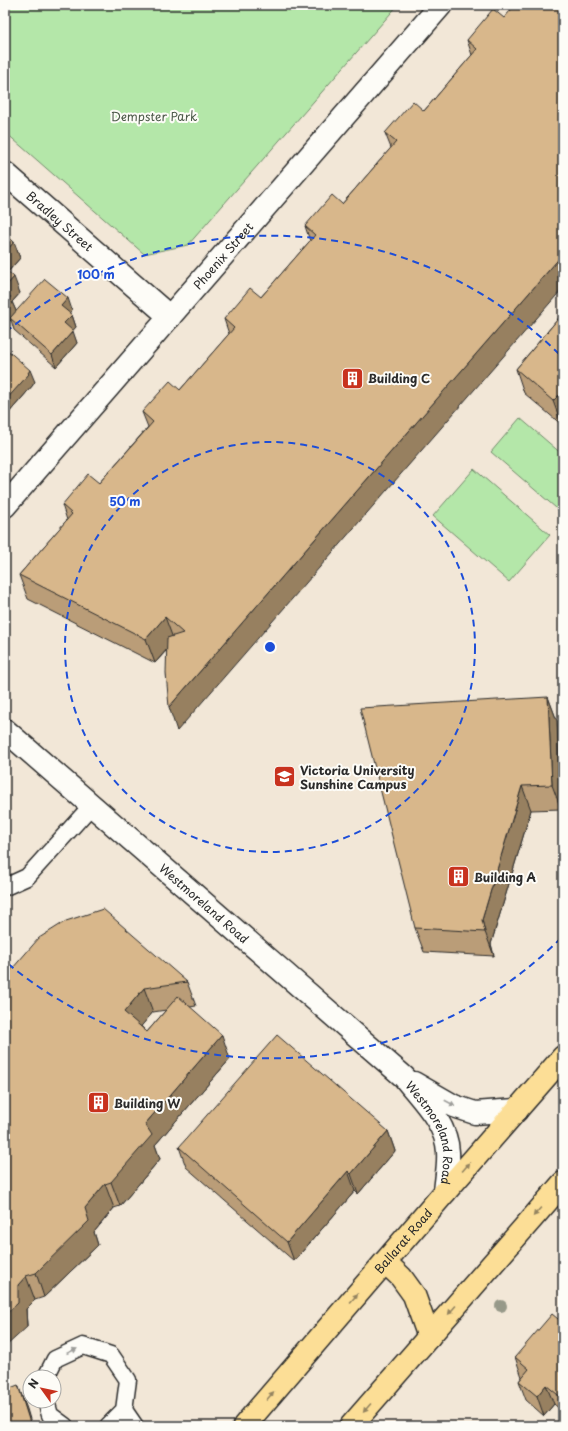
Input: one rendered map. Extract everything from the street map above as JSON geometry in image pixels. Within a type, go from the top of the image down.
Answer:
[{"type":"highway","name":"Ballarat Road","points":[[244,1426],[563,1057]]},
{"type":"highway","points":[[351,1426],[563,1183]]},
{"type":"highway","points":[[385,1262],[401,1277],[414,1295],[429,1337]]},
{"type":"street","name":"Phoenix Street","points":[[5,506],[441,5]]},
{"type":"street","name":"Bradley Street","points":[[5,173],[170,317]]},
{"type":"street","name":"Westmoreland Road","points":[[5,730],[404,1077],[433,1114],[444,1132],[448,1151],[445,1192]]},
{"type":"street","name":"Westmoreland Road","points":[[404,1077],[454,1106],[475,1113],[517,1110]]},
{"type":"lane","points":[[5,887],[26,877],[92,805]]},
{"type":"lane","points":[[50,1369],[55,1359],[82,1346],[111,1355],[128,1380],[124,1410],[108,1426]]},
{"type":"lane","points":[[48,1409],[50,1415],[65,1426]]},
{"type":"lane","points":[[124,1410],[135,1426]]},
{"type":"green space","name":"Dempster Park","points":[[5,5],[398,5],[188,245],[144,254],[5,132]]},
{"type":"green space","points":[[520,418],[563,455],[563,514],[491,452]]},
{"type":"green space","points":[[474,469],[550,535],[509,582],[433,516]]},
{"type":"building","name":"Building C","points":[[515,5],[563,5],[563,254],[169,707],[166,673],[167,638],[183,633],[165,617],[146,639],[19,575],[72,514],[62,505],[88,474],[99,483],[153,422],[142,412],[170,381],[180,390],[234,328],[224,319],[250,288],[261,297],[315,235],[305,226],[332,195],[342,204],[396,142],[385,133],[413,101],[424,111],[477,49],[467,40],[493,9],[504,18]]},
{"type":"building","points":[[5,234],[14,242],[5,252]]},
{"type":"building","points":[[5,269],[14,277],[5,287]]},
{"type":"building","points":[[45,279],[68,298],[61,306],[72,315],[64,323],[73,331],[52,355],[10,318]]},
{"type":"building","points":[[5,292],[11,297],[5,303]]},
{"type":"building","points":[[563,313],[563,399],[559,395],[553,401],[516,369]]},
{"type":"building","points":[[5,348],[30,370],[28,373],[29,374],[5,401]]},
{"type":"building","name":"Building A","points":[[548,697],[552,785],[522,786],[482,920],[485,932],[415,928],[360,708]]},
{"type":"building","name":"Building W","points":[[103,909],[187,982],[144,988],[124,1012],[147,1032],[178,996],[222,1035],[145,1124],[152,1135],[111,1182],[105,1184],[85,1208],[89,1221],[36,1273],[26,1276],[18,1285],[18,1303],[5,1315],[5,977],[39,938],[66,921]]},
{"type":"building","points":[[277,1035],[388,1131],[351,1174],[348,1171],[287,1242],[179,1147]]},
{"type":"building","points":[[552,1314],[563,1323],[563,1399],[546,1385],[537,1396],[519,1381],[529,1369],[515,1357]]},
{"type":"building","points":[[18,1385],[22,1398],[22,1409],[26,1409],[31,1426],[5,1426],[5,1390]]},
{"type":"place","name":"Building C","points":[[352,378]]},
{"type":"place","name":"Victoria University Sunshine Campus","points":[[284,777]]},
{"type":"place","name":"Building A","points":[[458,877]]},
{"type":"place","name":"Building W","points":[[98,1103]]}]
